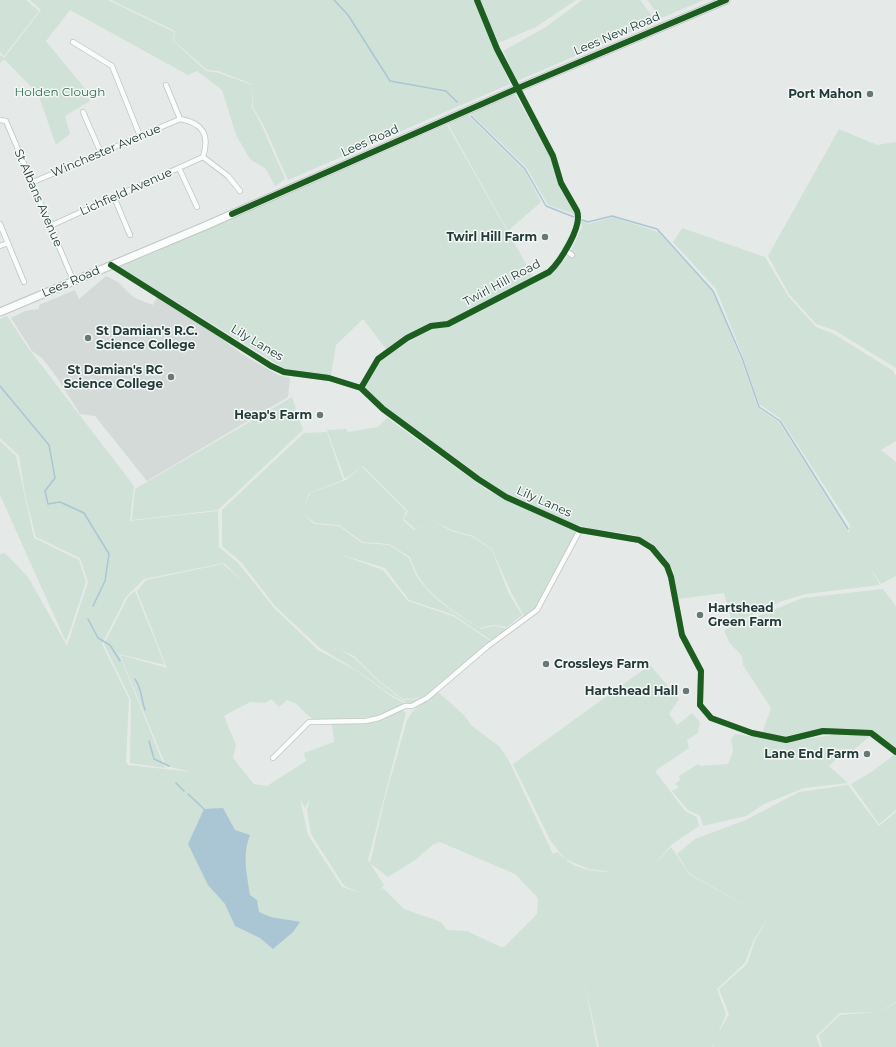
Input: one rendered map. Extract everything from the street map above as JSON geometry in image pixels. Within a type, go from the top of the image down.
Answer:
[{"type":"main road","name":"Lees New Road","points":[[516,88],[726,0]]},
{"type":"main road","name":"Lees Road","points":[[0,312],[516,88]]},
{"type":"street","name":"Twirl Hill Road","points":[[361,388],[378,359],[407,338],[431,326],[448,324],[549,272],[560,260],[566,250],[579,215],[561,183],[553,156],[516,88],[477,0]]},
{"type":"street","points":[[72,42],[112,66],[140,136]]},
{"type":"street","points":[[166,85],[180,119],[191,121],[200,127],[206,136],[207,146],[203,157],[228,176],[240,191]]},
{"type":"street","points":[[83,112],[101,153]]},
{"type":"street","name":"Winchester Avenue","points":[[31,183],[180,119]]},
{"type":"street","name":"St Albans Avenue","points":[[0,120],[6,121],[72,280]]},
{"type":"street","name":"Lichfield Avenue","points":[[50,226],[203,157]]},
{"type":"street","points":[[179,168],[197,207]]},
{"type":"street","points":[[114,197],[130,235]]},
{"type":"street","points":[[0,224],[24,282]]},
{"type":"street","points":[[0,246],[8,243]]},
{"type":"street","points":[[566,250],[572,255]]},
{"type":"street","name":"Lily Lanes","points":[[111,265],[271,366],[284,372],[329,378],[361,388],[383,409],[478,479],[506,497],[580,530],[639,540],[652,548],[664,561],[671,578],[682,635],[701,671],[700,704],[711,718],[752,733],[786,740],[823,731],[871,733],[896,752]]},
{"type":"street","points":[[273,758],[309,722],[366,720],[379,718],[405,706],[412,706],[427,698],[488,646],[538,610],[580,530]]},
{"type":"shaded area","name":"St Damian's RC Science College","points":[[106,276],[118,282],[137,299],[153,305],[158,296],[195,319],[242,354],[278,375],[290,378],[288,397],[147,481],[95,416],[80,414],[56,376],[42,358],[32,351],[11,318],[25,311],[39,309],[39,305],[75,290],[79,299]]},
{"type":"green space","points":[[0,0],[26,0],[39,11],[4,56],[0,52]]},
{"type":"green space","name":"Holden Clough","points":[[30,0],[108,0],[174,32],[173,41],[206,71],[219,73],[252,85],[252,107],[285,179],[275,186],[266,169],[250,159],[236,135],[222,90],[197,71],[188,75],[70,10],[46,41],[86,90],[90,101],[65,116],[70,134],[56,145],[38,94],[4,59],[0,63],[0,55],[4,58],[41,10]]},
{"type":"green space","points":[[111,0],[474,0],[510,84],[288,180],[264,126],[253,107],[252,84],[218,71],[207,70],[174,41],[175,31]]},
{"type":"green space","points":[[480,0],[576,0],[536,27],[498,43]]},
{"type":"green space","points":[[582,0],[640,0],[656,21],[517,81],[503,51],[546,27]]},
{"type":"green space","points":[[647,0],[704,0],[661,18]]},
{"type":"green space","points":[[515,94],[551,158],[557,179],[577,215],[548,205],[527,168],[470,113]]},
{"type":"green space","points":[[468,115],[525,171],[541,202],[508,231],[448,124]]},
{"type":"green space","points":[[447,125],[534,278],[449,322],[431,324],[404,336],[386,349],[363,319],[336,345],[331,375],[285,369],[120,267]]},
{"type":"green space","points":[[839,129],[877,145],[896,142],[896,368],[834,330],[816,324],[789,294],[768,256]]},
{"type":"green space","points":[[613,217],[658,232],[714,293],[742,362],[758,408],[779,422],[849,533],[850,525],[780,418],[759,404],[740,349],[716,289],[673,242],[682,228],[765,257],[788,296],[816,327],[834,334],[893,371],[896,376],[896,441],[881,450],[896,462],[896,576],[881,584],[869,566],[880,585],[806,594],[782,601],[735,623],[732,621],[724,593],[678,599],[673,570],[666,558],[650,542],[631,534],[591,529],[532,510],[504,493],[396,416],[365,388],[383,358],[430,328],[450,326],[552,273],[569,255],[582,227],[581,221],[589,224]]},
{"type":"green space","points":[[7,316],[29,349],[134,486],[130,521],[218,511],[219,547],[238,563],[275,609],[318,650],[357,671],[392,697],[406,704],[376,717],[313,720],[295,703],[287,700],[279,707],[271,699],[265,703],[250,702],[224,716],[236,745],[233,758],[254,784],[267,786],[306,761],[304,753],[334,742],[332,724],[369,723],[380,721],[402,710],[406,713],[368,860],[384,885],[379,892],[383,888],[404,909],[441,922],[447,930],[467,931],[504,947],[537,914],[538,898],[515,874],[440,842],[434,844],[415,860],[388,877],[370,863],[385,798],[407,720],[414,710],[438,692],[464,715],[472,726],[500,747],[509,761],[553,854],[558,852],[565,859],[550,840],[513,764],[650,665],[679,699],[669,714],[677,725],[692,713],[700,722],[698,733],[687,740],[689,748],[655,771],[685,811],[697,817],[699,826],[671,845],[653,866],[671,847],[690,875],[766,917],[690,874],[677,854],[695,839],[746,820],[799,792],[848,785],[879,826],[896,812],[896,1002],[878,1012],[896,1003],[896,1047],[822,1047],[819,1035],[840,1015],[877,1012],[840,1013],[816,1036],[820,1047],[713,1047],[714,1043],[712,1047],[599,1047],[584,979],[597,1047],[0,1047],[0,554],[5,553],[28,577],[67,646],[88,582],[80,558],[36,537],[25,494],[19,456],[0,438],[0,319]],"holes":[[[224,563],[246,584],[223,564],[146,580],[137,591],[167,668],[120,655],[166,766],[191,772],[128,765],[126,761],[129,699],[102,644],[126,597],[144,579]],[[300,799],[305,808],[310,799],[307,810],[311,834],[344,886],[362,893],[342,887],[308,835]],[[565,859],[589,869],[611,872],[600,872],[581,868]],[[768,919],[755,940],[747,964],[719,989],[729,1014],[718,1034],[726,1014],[717,989],[745,963],[754,939]]]},
{"type":"green space","points":[[292,397],[303,430],[218,510],[132,520],[135,489]]},
{"type":"green space","points":[[387,418],[487,490],[574,531],[575,534],[537,607],[525,618],[510,590],[492,549],[473,536],[452,530],[432,520],[451,531],[473,537],[492,550],[508,592],[522,615],[507,627],[492,625],[480,628],[458,614],[429,590],[421,580],[410,557],[389,544],[363,542],[339,525],[315,523],[304,514],[314,524],[339,526],[362,543],[389,545],[409,558],[420,581],[438,600],[448,608],[481,629],[493,626],[510,629],[492,641],[454,615],[409,600],[385,568],[336,553],[383,570],[408,601],[455,617],[490,641],[424,698],[403,699],[378,680],[354,656],[338,648],[354,658],[379,682],[403,700],[423,699],[409,704],[391,695],[358,671],[320,648],[275,606],[241,562],[222,546],[222,510],[304,433],[327,432],[343,480],[309,493],[302,511],[310,493],[346,480],[362,467],[406,511],[403,520],[414,530],[431,521],[415,529],[404,519],[408,511],[363,466],[345,479],[327,430],[346,429],[348,432],[378,427]]},
{"type":"green space","points":[[0,441],[16,456],[34,538],[79,560],[86,582],[66,642],[0,495]]},
{"type":"green space","points":[[883,589],[896,606],[896,750],[873,731],[784,736],[762,734],[771,708],[743,665],[742,656],[729,642],[724,630],[803,598]]},
{"type":"green space","points":[[135,591],[165,665],[119,654],[165,768],[130,763],[131,700],[104,644],[128,597]]},
{"type":"green space","points":[[735,734],[786,742],[839,734],[870,736],[849,754],[844,751],[829,766],[848,783],[804,788],[764,804],[746,816],[703,826],[700,816],[688,810],[672,791],[679,787],[675,784],[680,780],[679,776],[698,764],[701,766],[728,764],[733,751],[731,739]]},
{"type":"green space","points":[[894,755],[896,757],[896,810],[879,824],[851,784],[873,771]]},
{"type":"water","points":[[223,808],[235,830],[250,835],[246,850],[247,872],[250,895],[257,900],[259,912],[274,918],[300,922],[293,932],[273,949],[260,938],[235,926],[225,904],[208,885],[188,844],[204,809]]},
{"type":"waterway","points":[[334,0],[348,15],[390,81],[446,91],[457,102]]},
{"type":"waterway","points":[[471,116],[525,169],[546,206],[574,217]]},
{"type":"waterway","points":[[582,220],[588,222],[612,216],[657,229],[713,291],[742,358],[759,407],[780,421],[848,529]]},
{"type":"waterway","points":[[0,386],[49,445],[55,478],[45,491],[48,504],[60,502],[84,513],[109,554],[105,581],[93,606]]},
{"type":"waterway","points":[[88,619],[98,638],[110,645],[120,661]]},
{"type":"waterway","points":[[135,679],[140,690],[145,710]]},
{"type":"waterway","points":[[149,741],[154,759],[169,766]]},
{"type":"waterway","points":[[176,783],[184,791]]},
{"type":"waterway","points":[[188,794],[204,809]]},
{"type":"cycle path","points":[[361,388],[378,359],[407,338],[431,326],[448,324],[549,272],[564,252],[574,234],[577,225],[577,211],[561,183],[553,156],[497,49],[477,0]]},
{"type":"cycle path","points":[[232,214],[516,89],[726,0]]},
{"type":"cycle path","points":[[111,265],[271,366],[284,372],[329,378],[361,388],[383,409],[478,479],[506,497],[580,530],[639,540],[652,548],[667,566],[671,577],[682,635],[701,671],[700,705],[711,718],[752,733],[786,740],[823,731],[871,733],[896,752]]},
{"type":"place","name":"Port Mahon","points":[[870,94]]},
{"type":"place","name":"Twirl Hill Farm","points":[[545,237]]},
{"type":"place","name":"St Damian's R.C. Science College","points":[[88,338]]},
{"type":"place","name":"St Damian's RC Science College","points":[[171,377]]},
{"type":"place","name":"Heap's Farm","points":[[320,415]]},
{"type":"place","name":"Hartshead Green Farm","points":[[700,615]]},
{"type":"place","name":"Crossleys Farm","points":[[546,664]]},
{"type":"place","name":"Hartshead Hall","points":[[686,691]]},
{"type":"place","name":"Lane End Farm","points":[[867,754]]}]
